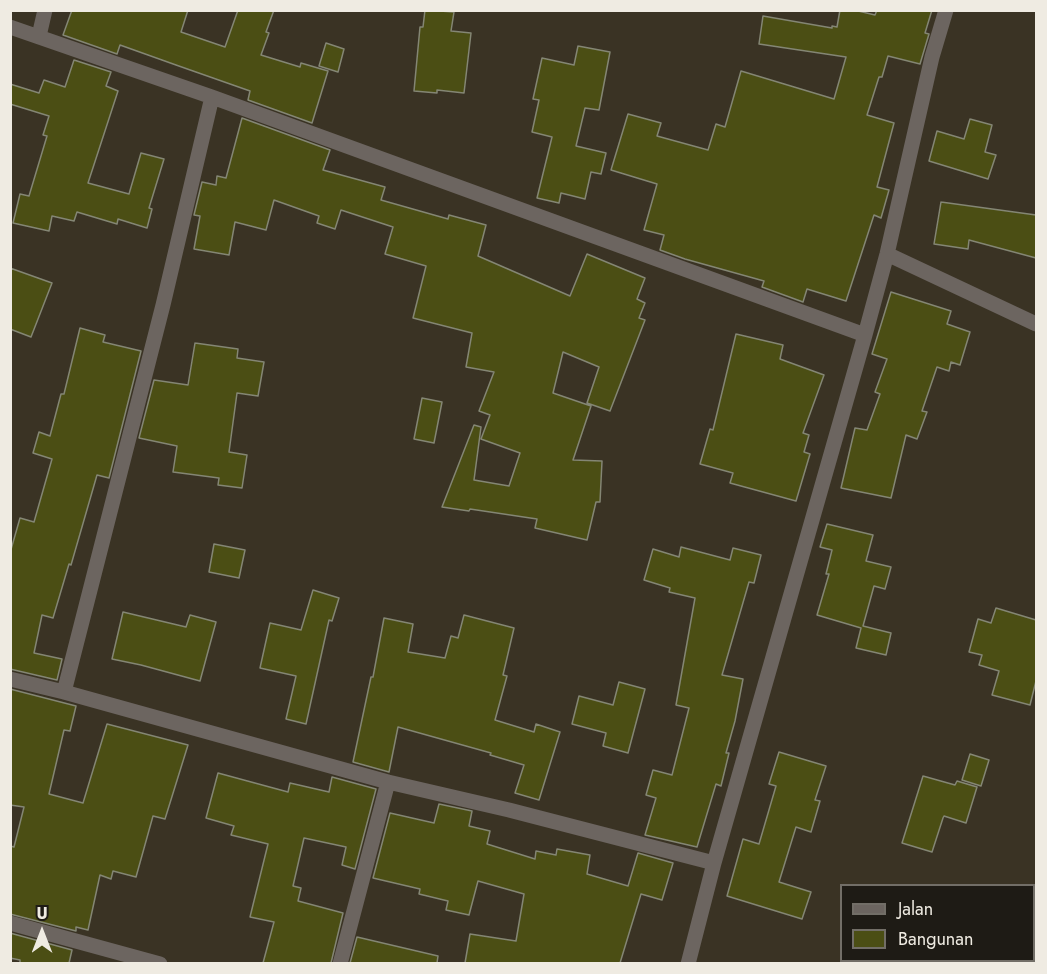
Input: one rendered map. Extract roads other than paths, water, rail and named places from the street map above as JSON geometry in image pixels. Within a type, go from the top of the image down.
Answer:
[{"type":"street","points":[[39,36],[45,10]]},
{"type":"street","points":[[688,963],[714,863],[865,335],[932,57],[946,10]]},
{"type":"street","points":[[10,27],[212,97],[865,335]]},
{"type":"street","points":[[64,692],[163,305],[212,97]]},
{"type":"street","points":[[886,254],[1036,324]]},
{"type":"street","points":[[10,679],[388,782],[509,810],[714,863]]},
{"type":"street","points":[[340,963],[388,782]]},
{"type":"street","points":[[10,923],[160,963]]}]
